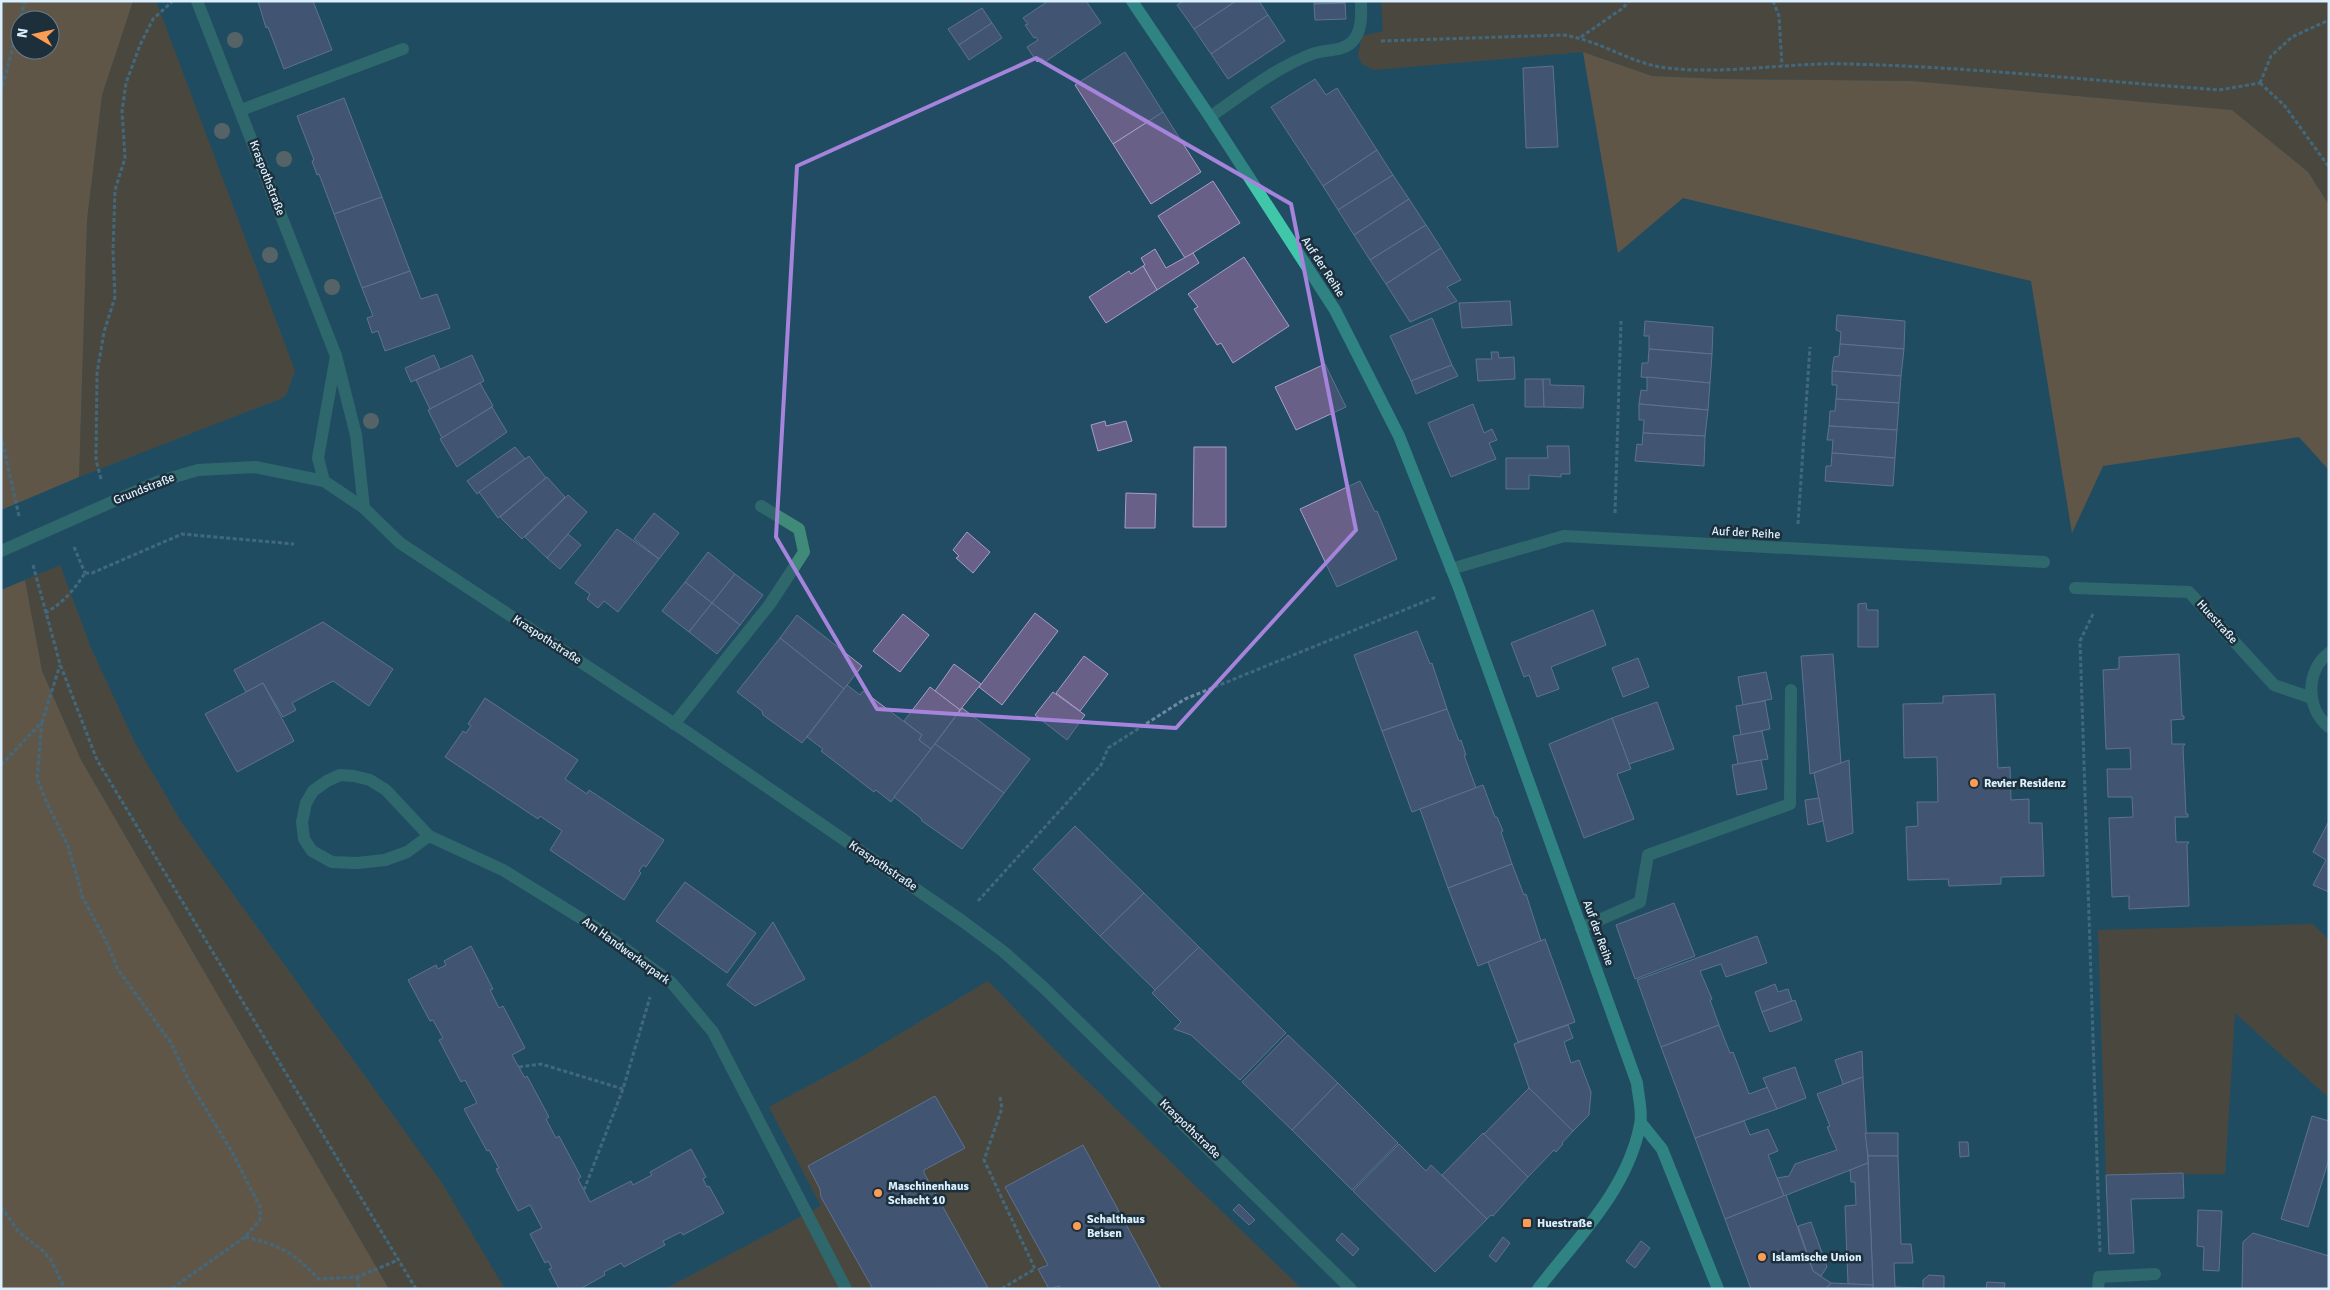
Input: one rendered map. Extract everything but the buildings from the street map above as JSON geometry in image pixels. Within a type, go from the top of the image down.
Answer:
[{"type":"main road","name":"Auf der Reihe","points":[[1132,1],[1335,310],[1399,436],[1459,588],[1637,1083],[1641,1123],[1628,1164],[1597,1216],[1538,1289]]},
{"type":"main road","points":[[1641,1123],[1662,1149],[1718,1289]]},
{"type":"street","name":"Kraspothstraße","points":[[197,1],[336,356],[356,435],[364,508]]},
{"type":"street","points":[[1210,117],[1285,66],[1314,53],[1337,50],[1352,42],[1362,25],[1361,1]]},
{"type":"street","points":[[241,110],[403,49]]},
{"type":"street","points":[[324,481],[318,458],[336,356]]},
{"type":"street","name":"Grundstraße","points":[[1,551],[157,482],[198,470],[255,466],[324,481]]},
{"type":"street","name":"Kraspothstraße","points":[[324,481],[364,508],[400,543],[674,724],[961,920],[1004,952],[1043,987],[1351,1289]]},
{"type":"street","points":[[674,724],[770,604],[804,552],[799,529],[761,506]]},
{"type":"street","name":"Auf der Reihe","points":[[1451,569],[1564,536],[2044,562]]},
{"type":"street","name":"Huestraße","points":[[2075,588],[2189,592],[2274,685],[2312,698]]},
{"type":"street","points":[[2329,653],[2316,669],[2311,683],[2312,698],[2316,712],[2329,728]]},
{"type":"street","points":[[1581,928],[1640,902],[1648,855],[1790,804],[1791,690]]},
{"type":"street","name":"Am Handwerkerpark","points":[[429,836],[407,852],[384,860],[357,863],[332,862],[312,851],[304,838],[302,822],[306,803],[313,791],[340,775],[370,780],[386,790],[429,836],[504,870],[595,927],[671,982],[713,1032],[846,1289]]},
{"type":"street","points":[[2098,1283],[2155,1274]]},
{"type":"path","points":[[1,92],[25,1]]},
{"type":"path","points":[[107,504],[96,460],[97,373],[104,332],[116,297],[113,230],[115,190],[125,158],[122,111],[126,83],[140,46],[153,19],[172,1]]},
{"type":"path","points":[[1581,37],[1623,8],[1629,1]]},
{"type":"path","points":[[1773,1],[1779,16],[1782,66]]},
{"type":"path","points":[[2260,83],[2271,56],[2292,37],[2329,20]]},
{"type":"path","points":[[1352,42],[1563,35],[1581,37],[1633,59],[1665,68],[1698,71],[1842,64],[1909,66],[2219,90],[2260,83]]},
{"type":"path","points":[[2260,83],[2284,105],[2329,167]]},
{"type":"path","points":[[1615,538],[1621,320]]},
{"type":"path","points":[[1796,549],[1810,347]]},
{"type":"path","points":[[1,436],[9,477]]},
{"type":"path","points":[[85,573],[92,573],[182,534],[294,544]]},
{"type":"path","points":[[78,557],[85,573]]},
{"type":"path","points":[[45,613],[58,606],[75,588],[85,573]]},
{"type":"path","points":[[38,587],[60,664],[97,760],[416,1289]]},
{"type":"path","points":[[961,920],[1101,765],[1108,748],[1185,699],[1459,588]]},
{"type":"path","points":[[2098,1283],[2100,1242],[2080,641],[2104,589]]},
{"type":"path","points":[[60,664],[42,722],[37,778],[68,846],[83,898],[108,945],[117,968],[171,1042],[190,1084],[231,1150],[238,1168],[260,1207],[260,1220],[245,1237],[171,1289]]},
{"type":"path","points":[[1,765],[42,722]]},
{"type":"path","points":[[584,1190],[623,1089],[657,972]]},
{"type":"path","points":[[519,1067],[541,1064],[623,1089]]},
{"type":"path","points":[[1000,1098],[1002,1108],[984,1160],[1035,1269],[1001,1289]]},
{"type":"path","points":[[1,1207],[19,1232],[43,1251],[51,1260],[65,1289]]},
{"type":"path","points":[[245,1237],[285,1249],[297,1257],[319,1279],[357,1277],[398,1260]]},
{"type":"path","points":[[357,1277],[359,1289]]},
{"type":"highlighted area","points":[[1036,58],[1291,204],[1356,530],[1176,728],[877,709],[776,537],[797,166]]},
{"type":"shaded area","points":[[1,1],[133,1],[102,95],[87,220],[79,477],[1,510]]},
{"type":"shaded area","points":[[133,1],[156,1],[295,371],[285,397],[79,477],[87,220],[102,95]]},
{"type":"shaded area","points":[[1381,1],[2329,1],[2329,205],[2308,172],[2232,110],[1912,81],[1719,79],[1652,76],[1583,52],[1374,70],[1362,64],[1358,56],[1362,36],[1383,31]]},
{"type":"shaded area","points":[[1583,52],[1652,76],[1719,79],[1912,81],[2232,110],[2308,172],[2329,205],[2329,470],[2299,437],[2103,466],[2072,533],[2031,281],[1683,198],[1618,253]]},
{"type":"shaded area","points":[[60,565],[91,648],[135,743],[182,823],[440,1180],[505,1289],[389,1289],[81,760],[42,671],[25,580]]},
{"type":"shaded area","points":[[25,580],[42,671],[81,760],[389,1289],[1,1289],[1,590]]},
{"type":"shaded area","points":[[2313,924],[2329,940],[2329,1098],[2235,1013],[2225,1174],[2106,1175],[2098,930]]},
{"type":"shaded area","points":[[988,981],[1052,1047],[1302,1289],[665,1289],[821,1206],[769,1107],[856,1060]]},
{"type":"place","name":"Revier Residenz","points":[[1974,783]]},
{"type":"place","name":"Maschinenhaus Schacht 10","points":[[878,1193]]},
{"type":"place","name":"Huestraße","points":[[1527,1223]]},
{"type":"place","name":"Schalthaus Beisen","points":[[1077,1226]]},
{"type":"place","name":"Islamische Union","points":[[1762,1257]]}]
